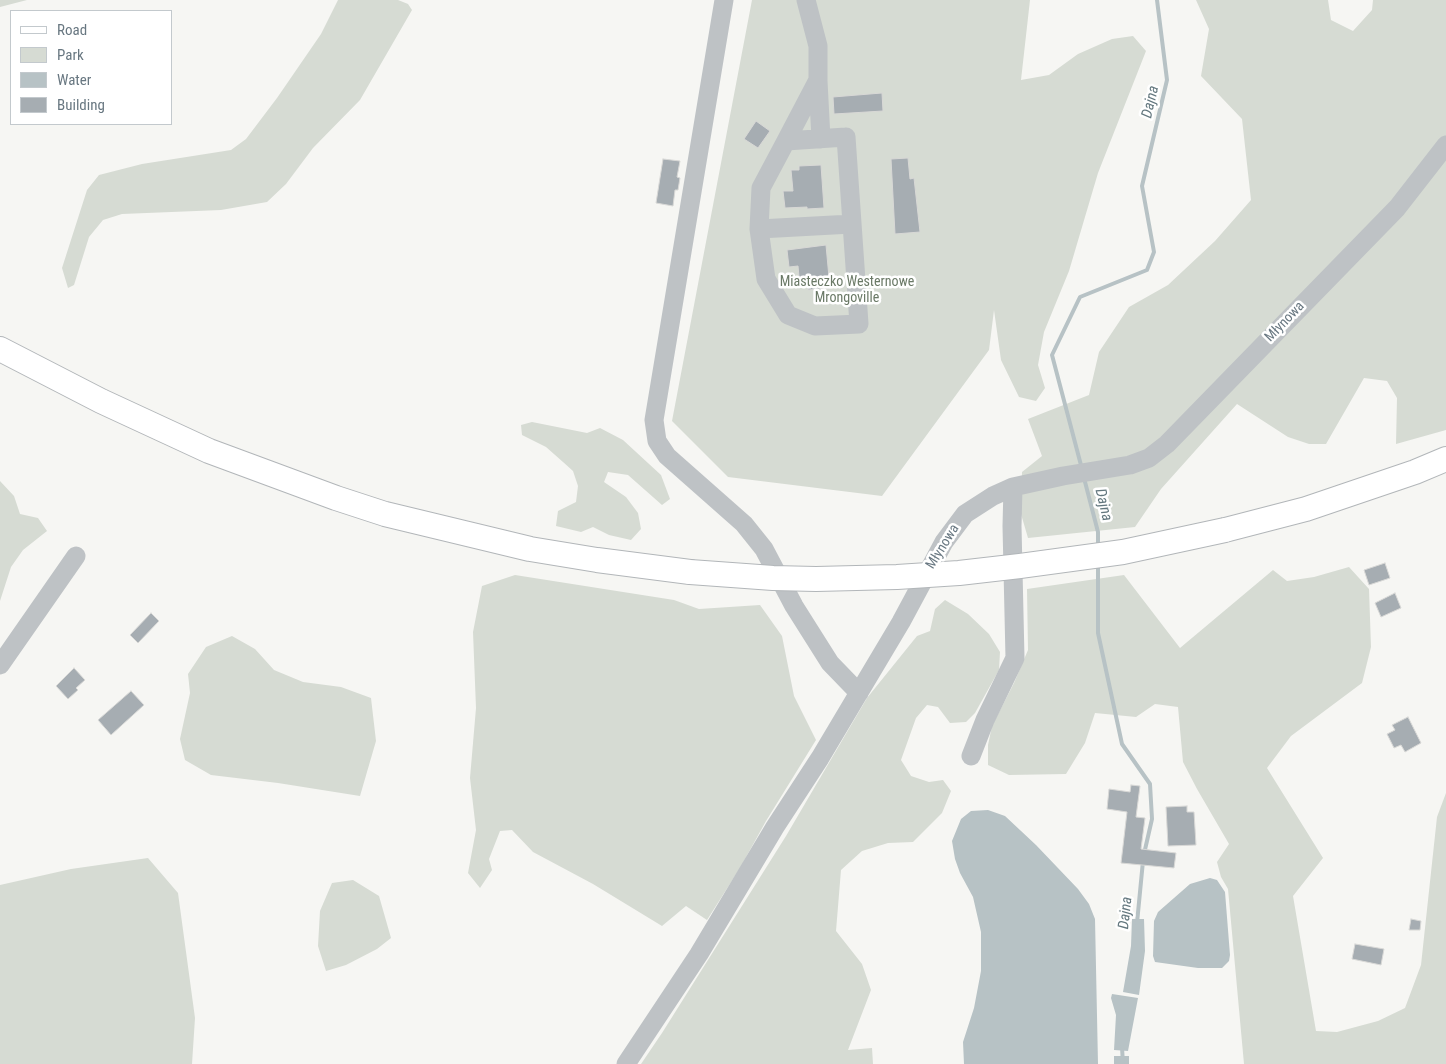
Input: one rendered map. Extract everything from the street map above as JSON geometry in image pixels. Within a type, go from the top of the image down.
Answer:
[{"type":"main road","points":[[0,349],[101,401],[209,451],[385,514],[530,549],[690,572],[773,578],[897,577],[959,573],[1123,552],[1225,530],[1306,509],[1415,472],[1446,459]]},
{"type":"street","points":[[724,0],[654,420],[657,441],[667,456],[744,524],[764,549],[794,606],[830,663],[859,692]]},
{"type":"street","points":[[806,0],[818,46],[821,139]]},
{"type":"street","points":[[786,141],[846,138],[859,324],[815,326],[788,314],[766,279],[759,229],[761,188],[818,80]]},
{"type":"street","name":"Młynowa","points":[[626,1064],[699,954],[775,827],[820,758],[902,622],[944,542],[965,514],[993,496],[1013,487],[1062,476],[1130,465],[1149,458],[1167,444],[1397,208],[1446,145]]},
{"type":"street","points":[[759,229],[852,224]]},
{"type":"street","points":[[971,756],[985,720],[1015,658],[1013,487]]},
{"type":"street","points":[[0,665],[76,556]]},
{"type":"green space","points":[[0,0],[27,0],[0,7]]},
{"type":"green space","points":[[338,0],[398,0],[408,4],[412,10],[360,100],[313,148],[286,184],[267,202],[221,210],[122,214],[103,220],[89,237],[74,285],[68,288],[62,268],[87,190],[99,175],[142,164],[231,150],[246,139],[277,98],[321,34]]},
{"type":"green space","name":"Miasteczko Westernowe Mrongoville","points":[[752,0],[1030,0],[1021,80],[1049,75],[1078,54],[1112,39],[1133,36],[1146,51],[1098,173],[1069,271],[1044,332],[1038,365],[1045,388],[1036,401],[1019,397],[1001,360],[994,310],[989,350],[882,496],[728,477],[672,421]]},
{"type":"green space","points":[[1196,0],[1328,0],[1331,20],[1353,31],[1372,10],[1373,0],[1446,0],[1446,430],[1396,444],[1397,398],[1387,381],[1364,378],[1326,444],[1309,444],[1288,437],[1237,404],[1161,489],[1135,527],[1028,538],[1021,514],[1022,472],[1042,456],[1028,419],[1089,395],[1099,352],[1129,307],[1168,285],[1215,241],[1251,200],[1242,119],[1201,76],[1209,29]]},
{"type":"green space","points":[[532,422],[587,433],[600,428],[623,440],[661,475],[670,499],[662,505],[628,475],[608,472],[604,482],[626,497],[638,513],[641,529],[631,540],[609,535],[593,527],[581,532],[556,526],[558,511],[576,502],[578,486],[573,471],[546,447],[522,435],[521,425]]},
{"type":"green space","points":[[0,481],[14,496],[20,514],[38,518],[47,531],[23,550],[11,567],[0,601]]},
{"type":"green space","points":[[1349,567],[1369,589],[1371,647],[1362,683],[1291,736],[1267,768],[1323,858],[1293,896],[1316,1031],[1337,1032],[1378,1021],[1405,1008],[1421,965],[1437,817],[1446,793],[1446,1064],[1244,1064],[1228,889],[1221,877],[1217,862],[1229,844],[1183,762],[1178,707],[1155,704],[1136,717],[1095,713],[1085,743],[1066,774],[1009,775],[988,765],[988,745],[992,726],[1028,650],[1027,589],[1124,575],[1180,648],[1273,570],[1287,581],[1314,577]]},
{"type":"green space","points":[[515,575],[674,600],[699,609],[760,605],[782,636],[794,696],[816,740],[707,920],[686,906],[662,926],[593,884],[533,852],[512,830],[500,831],[489,859],[492,870],[480,888],[468,873],[476,830],[470,778],[476,708],[473,632],[482,586]]},
{"type":"green space","points":[[945,600],[968,614],[989,634],[1000,652],[999,670],[975,713],[966,722],[950,723],[938,707],[927,705],[916,718],[901,760],[911,776],[929,782],[943,780],[951,791],[942,813],[913,842],[888,843],[862,851],[841,870],[836,931],[862,964],[871,990],[848,1050],[872,1048],[873,1064],[641,1064],[786,836],[867,698],[917,636],[930,631],[935,609]]},
{"type":"green space","points":[[232,636],[255,649],[274,670],[303,682],[341,687],[371,698],[376,741],[360,796],[211,775],[185,760],[180,739],[190,693],[188,674],[206,647]]},
{"type":"green space","points":[[148,858],[178,893],[195,1018],[192,1064],[0,1064],[0,885],[71,869]]},
{"type":"green space","points":[[353,880],[379,896],[391,938],[377,949],[346,965],[326,971],[318,946],[320,911],[332,883]]},
{"type":"water","points":[[988,810],[1005,816],[1078,889],[1089,904],[1095,919],[1098,1064],[964,1064],[963,1042],[974,1008],[981,971],[981,932],[973,897],[960,873],[952,841],[961,819],[971,811]]},
{"type":"water","points":[[1210,878],[1217,880],[1225,892],[1229,961],[1222,968],[1198,968],[1155,962],[1153,956],[1154,921],[1158,912],[1190,884]]},
{"type":"water","points":[[1132,919],[1144,919],[1145,951],[1139,995],[1123,992],[1131,946]]},
{"type":"water","points":[[1112,994],[1138,998],[1128,1051],[1114,1050],[1116,1015],[1111,998]]},
{"type":"water","points":[[1114,1056],[1129,1056],[1129,1064],[1114,1064]]},
{"type":"building","points":[[882,93],[883,111],[834,114],[833,97]]},
{"type":"building","points":[[756,121],[770,131],[758,148],[744,139]]},
{"type":"building","points":[[908,158],[910,179],[914,178],[920,232],[895,234],[891,159]]},
{"type":"building","points":[[663,159],[680,161],[677,177],[680,178],[678,190],[675,190],[673,206],[656,203]]},
{"type":"building","points":[[821,165],[824,208],[785,208],[783,191],[793,191],[791,170],[799,170],[799,166]]},
{"type":"building","points":[[826,245],[830,288],[808,290],[808,286],[800,287],[798,266],[789,267],[787,250]]},
{"type":"building","points":[[1385,563],[1390,578],[1369,585],[1364,570]]},
{"type":"building","points":[[1395,593],[1401,608],[1381,617],[1375,603]]},
{"type":"building","points":[[151,613],[159,621],[138,643],[130,635]]},
{"type":"building","points":[[74,668],[85,680],[68,699],[56,686]]},
{"type":"building","points":[[131,691],[144,705],[111,735],[98,720]]},
{"type":"building","points":[[1408,717],[1421,743],[1405,752],[1401,745],[1394,748],[1387,734],[1395,730],[1392,725]]},
{"type":"building","points":[[1131,785],[1140,786],[1136,817],[1145,818],[1141,849],[1176,853],[1174,868],[1121,863],[1127,812],[1107,809],[1109,789],[1130,792]]},
{"type":"building","points":[[1187,806],[1187,812],[1194,812],[1196,845],[1168,846],[1166,807]]},
{"type":"building","points":[[1411,919],[1421,921],[1420,930],[1409,930]]},
{"type":"building","points":[[1355,944],[1384,949],[1381,965],[1352,959]]},
{"type":"waterway","name":"Dajna","points":[[1082,469],[1052,355],[1080,297],[1147,270],[1154,252],[1142,186],[1167,80],[1157,0]]},
{"type":"waterway","name":"Dajna","points":[[1084,478],[1098,532],[1098,547]]},
{"type":"waterway","name":"Dajna","points":[[1098,564],[1098,633],[1122,744],[1150,784],[1152,819],[1144,854]]},
{"type":"waterway","name":"Dajna","points":[[1137,923],[1143,861]]},
{"type":"waterway","name":"Dajna","points":[[1122,1047],[1123,1064]]}]
